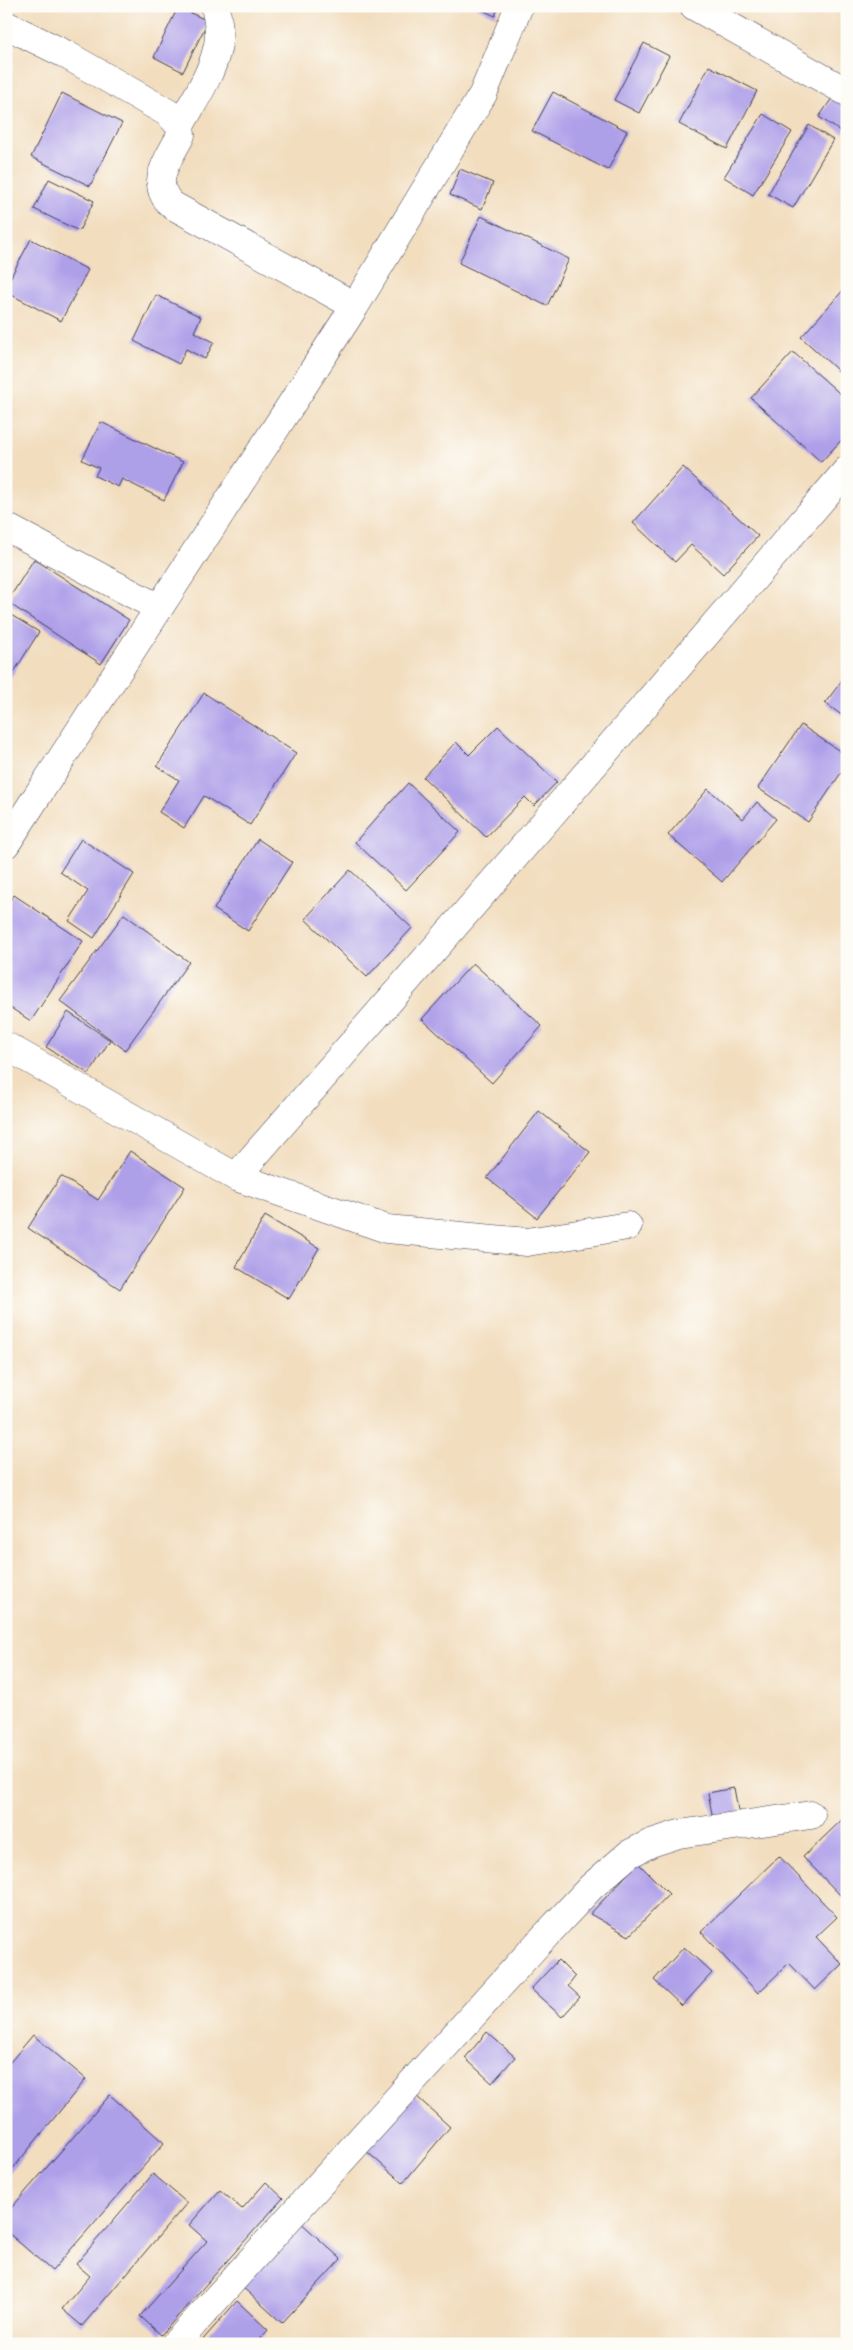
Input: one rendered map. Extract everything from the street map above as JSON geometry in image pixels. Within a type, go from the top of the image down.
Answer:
[{"type":"street","points":[[215,6],[219,23],[218,48],[210,69],[180,126],[181,134],[160,178],[163,196],[172,205],[355,306]]},
{"type":"street","points":[[6,844],[355,306],[483,94],[519,6]]},
{"type":"street","points":[[694,6],[847,92]]},
{"type":"street","points":[[6,25],[66,54],[168,113],[180,126]]},
{"type":"street","points":[[236,1177],[538,830],[847,470]]},
{"type":"street","points":[[6,527],[160,608]]},
{"type":"street","points":[[6,1046],[236,1177],[387,1229],[527,1242],[628,1226]]},
{"type":"street","points":[[175,2344],[533,1949],[591,1887],[629,1854],[651,1842],[679,1834],[811,1815]]},
{"type":"building","points":[[474,6],[499,6],[495,16]]},
{"type":"building","points":[[178,7],[208,21],[183,72],[154,57]]},
{"type":"building","points":[[644,43],[669,56],[639,113],[614,100]]},
{"type":"building","points":[[709,66],[757,91],[727,149],[679,124]]},
{"type":"building","points":[[837,91],[847,97],[847,127],[843,133],[819,117]]},
{"type":"building","points":[[553,92],[627,131],[608,170],[532,131]]},
{"type":"building","points":[[62,93],[122,123],[90,186],[31,157]]},
{"type":"building","points":[[763,114],[792,132],[753,195],[724,177]]},
{"type":"building","points":[[809,125],[833,140],[793,208],[768,194]]},
{"type":"building","points":[[460,169],[493,183],[482,209],[450,195]]},
{"type":"building","points":[[49,179],[94,201],[79,231],[34,209]]},
{"type":"building","points":[[481,216],[569,259],[547,306],[459,263]]},
{"type":"building","points":[[31,239],[88,270],[61,321],[6,292],[6,286]]},
{"type":"building","points":[[847,286],[847,379],[801,337]]},
{"type":"building","points":[[156,295],[201,317],[194,332],[214,342],[205,359],[186,349],[179,364],[134,341]]},
{"type":"building","points":[[793,352],[847,400],[847,434],[821,462],[751,398]]},
{"type":"building","points":[[101,422],[183,462],[164,500],[122,479],[118,487],[95,476],[99,468],[82,460]]},
{"type":"building","points":[[683,467],[758,536],[723,574],[691,545],[675,562],[633,523]]},
{"type":"building","points":[[34,559],[129,620],[101,664],[7,602]]},
{"type":"building","points":[[6,612],[39,632],[6,685]]},
{"type":"building","points":[[847,674],[847,719],[825,703]]},
{"type":"building","points":[[204,693],[296,753],[250,825],[204,796],[184,828],[159,812],[179,780],[157,766]]},
{"type":"building","points":[[801,725],[847,756],[847,764],[808,822],[758,788]]},
{"type":"building","points":[[498,726],[557,782],[534,806],[525,797],[486,837],[423,777],[456,742],[469,755]]},
{"type":"building","points":[[408,783],[460,832],[406,890],[355,842]]},
{"type":"building","points":[[708,789],[743,819],[757,802],[776,819],[722,882],[668,835]]},
{"type":"building","points":[[81,839],[134,874],[94,938],[69,921],[88,891],[60,872]]},
{"type":"building","points":[[258,839],[292,862],[248,931],[214,909]]},
{"type":"building","points":[[350,870],[412,928],[367,977],[305,919]]},
{"type":"building","points":[[14,895],[83,941],[31,1021],[6,1005],[6,907]]},
{"type":"building","points":[[124,914],[189,962],[125,1050],[60,1001]]},
{"type":"building","points":[[473,963],[542,1026],[492,1083],[422,1019]]},
{"type":"building","points":[[68,1012],[110,1040],[89,1074],[46,1047]]},
{"type":"building","points":[[539,1111],[590,1152],[537,1218],[487,1178]]},
{"type":"building","points":[[130,1151],[185,1187],[120,1289],[28,1228],[61,1176],[98,1200]]},
{"type":"building","points":[[265,1216],[319,1248],[289,1299],[236,1267]]},
{"type":"building","points":[[734,1788],[739,1815],[713,1819],[708,1793]]},
{"type":"building","points":[[847,1815],[847,1902],[803,1857]]},
{"type":"building","points":[[779,1856],[837,1917],[816,1937],[842,1964],[815,1990],[789,1963],[758,1993],[701,1932]]},
{"type":"building","points":[[638,1863],[669,1894],[629,1936],[590,1914]]},
{"type":"building","points":[[684,1947],[712,1973],[682,2006],[654,1980]]},
{"type":"building","points":[[558,1960],[575,1977],[568,1986],[580,1997],[562,2017],[531,1989]]},
{"type":"building","points":[[487,2032],[515,2057],[492,2083],[465,2058]]},
{"type":"building","points":[[33,2035],[86,2079],[6,2177],[6,2067]]},
{"type":"building","points":[[414,2094],[450,2127],[403,2183],[365,2150]]},
{"type":"building","points":[[110,2095],[164,2143],[52,2271],[6,2231],[6,2214]]},
{"type":"building","points":[[153,2174],[187,2203],[82,2326],[62,2309],[90,2276],[76,2264]]},
{"type":"building","points":[[266,2182],[283,2198],[161,2335],[140,2316],[207,2241],[189,2225],[220,2190],[242,2209]]},
{"type":"building","points":[[298,2220],[341,2259],[282,2323],[240,2285]]},
{"type":"building","points":[[237,2301],[268,2330],[256,2344],[199,2344]]}]
